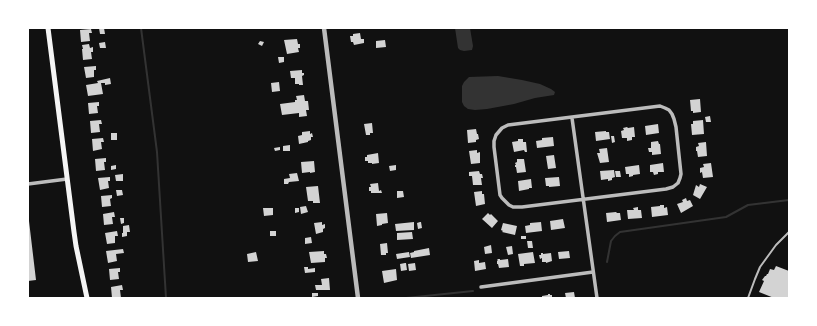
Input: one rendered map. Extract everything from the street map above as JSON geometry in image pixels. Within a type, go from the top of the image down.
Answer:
[{"type":"main road","points":[[48,28],[76,246],[87,298]]},
{"type":"street","points":[[324,28],[358,298]]},
{"type":"street","points":[[660,106],[669,110],[672,114],[676,127],[681,174],[678,183],[666,189],[584,200],[522,207],[513,207],[505,202],[500,195],[494,147],[496,136],[502,128],[508,125],[660,106]]},
{"type":"street","points":[[572,118],[597,298]]},
{"type":"street","points":[[28,184],[68,179]]},
{"type":"street","points":[[481,287],[594,272]]},
{"type":"lane","points":[[748,298],[760,267],[776,245],[789,232]]},
{"type":"shaded area","points":[[455,28],[470,28],[473,46],[472,50],[464,51],[458,48]]},
{"type":"shaded area","points":[[498,76],[540,84],[555,92],[554,95],[487,109],[475,110],[468,109],[464,106],[462,102],[462,86],[469,77]]},
{"type":"building","points":[[99,28],[104,28],[105,34],[100,34]]},
{"type":"building","points":[[91,29],[92,33],[89,33],[90,41],[81,42],[80,30]]},
{"type":"building","points":[[360,33],[361,39],[364,39],[364,43],[354,45],[353,42],[351,42],[350,36]]},
{"type":"building","points":[[297,39],[298,44],[300,44],[300,48],[298,48],[299,52],[287,54],[284,40]]},
{"type":"building","points":[[385,40],[386,47],[376,48],[376,41]]},
{"type":"building","points":[[260,41],[264,42],[262,46],[258,44]]},
{"type":"building","points":[[105,42],[106,48],[100,48],[99,43]]},
{"type":"building","points":[[89,44],[90,48],[93,47],[93,52],[91,52],[92,59],[83,60],[82,45]]},
{"type":"building","points":[[278,57],[284,57],[284,62],[279,63]]},
{"type":"building","points":[[96,66],[96,70],[94,70],[94,77],[86,78],[84,67]]},
{"type":"building","points":[[302,70],[302,73],[304,73],[302,76],[303,85],[295,84],[295,78],[291,78],[290,71]]},
{"type":"building","points":[[110,78],[111,84],[105,85],[105,83],[101,83],[103,94],[88,96],[86,85],[98,83],[97,81]]},
{"type":"building","points":[[279,82],[280,91],[272,92],[271,83]]},
{"type":"building","points":[[304,95],[305,101],[308,101],[309,110],[306,110],[307,116],[299,117],[299,113],[282,115],[280,104],[295,102],[295,100],[297,100],[296,96]]},
{"type":"building","points":[[700,99],[701,112],[693,113],[693,111],[691,111],[690,100]]},
{"type":"building","points":[[99,102],[99,106],[97,106],[98,113],[89,114],[88,103]]},
{"type":"building","points":[[710,116],[711,122],[706,122],[705,117]]},
{"type":"building","points":[[101,120],[102,124],[99,124],[100,132],[91,133],[90,121]]},
{"type":"building","points":[[703,120],[704,134],[692,135],[691,124],[693,124],[693,121]]},
{"type":"building","points":[[372,123],[373,133],[366,135],[364,124]]},
{"type":"building","points":[[658,124],[659,133],[646,135],[645,126]]},
{"type":"building","points":[[634,127],[635,137],[632,137],[632,140],[627,141],[627,138],[622,138],[621,131],[624,130],[623,128]]},
{"type":"building","points":[[476,129],[479,139],[476,140],[476,142],[468,143],[467,130]]},
{"type":"building","points":[[310,131],[310,134],[312,133],[313,137],[311,137],[311,140],[299,144],[298,136],[302,135],[302,132]]},
{"type":"building","points":[[595,132],[609,132],[610,139],[596,141]]},
{"type":"building","points":[[111,133],[117,133],[117,140],[111,140]]},
{"type":"building","points":[[611,136],[614,136],[615,142],[612,143]]},
{"type":"building","points":[[553,137],[554,146],[537,148],[536,141],[542,140],[542,138]]},
{"type":"building","points":[[103,138],[104,142],[101,142],[102,149],[93,151],[92,139]]},
{"type":"building","points":[[518,139],[523,139],[523,142],[526,142],[527,152],[524,150],[514,152],[512,142],[518,141]]},
{"type":"building","points":[[658,141],[660,144],[661,154],[652,155],[652,152],[649,152],[648,148],[651,148],[651,142]]},
{"type":"building","points":[[706,142],[707,156],[698,157],[696,147],[699,146],[698,143]]},
{"type":"building","points":[[290,145],[290,151],[283,151],[283,146]]},
{"type":"building","points":[[280,147],[280,150],[275,151],[274,148]]},
{"type":"building","points":[[607,148],[609,162],[600,163],[597,153],[600,153],[599,149]]},
{"type":"building","points":[[477,150],[477,153],[480,152],[480,163],[471,164],[469,151]]},
{"type":"building","points":[[378,153],[379,163],[372,164],[365,161],[365,157],[367,157],[367,155]]},
{"type":"building","points":[[554,155],[556,168],[548,169],[546,156]]},
{"type":"building","points":[[106,158],[106,162],[104,162],[105,170],[96,171],[95,159]]},
{"type":"building","points":[[517,159],[524,159],[526,172],[517,173],[515,163],[517,162]]},
{"type":"building","points":[[314,161],[315,172],[302,173],[301,162]]},
{"type":"building","points":[[663,163],[664,172],[658,172],[658,174],[654,175],[653,172],[650,172],[650,165]]},
{"type":"building","points":[[711,163],[713,177],[703,178],[702,172],[700,173],[700,168],[704,167],[703,164]]},
{"type":"building","points":[[116,165],[116,169],[111,170],[111,166]]},
{"type":"building","points":[[396,165],[396,170],[390,171],[389,166]]},
{"type":"building","points":[[639,165],[640,174],[629,177],[629,174],[626,174],[625,167]]},
{"type":"building","points":[[614,170],[615,177],[612,178],[612,180],[601,180],[600,171]]},
{"type":"building","points":[[479,171],[483,178],[481,178],[482,185],[473,185],[472,176],[469,176],[469,172]]},
{"type":"building","points":[[615,171],[620,171],[621,177],[616,177]]},
{"type":"building","points":[[297,173],[299,181],[284,184],[284,179],[290,178],[289,174]]},
{"type":"building","points":[[123,174],[123,181],[116,181],[115,175]]},
{"type":"building","points":[[110,177],[110,181],[108,181],[109,188],[100,190],[98,178]]},
{"type":"building","points":[[559,177],[560,186],[546,186],[545,178]]},
{"type":"building","points":[[531,179],[532,188],[519,191],[518,181]]},
{"type":"building","points":[[378,183],[379,191],[381,190],[382,193],[371,193],[371,191],[369,191],[369,187],[371,187],[370,184]]},
{"type":"building","points":[[700,184],[707,187],[700,199],[693,195],[696,185],[699,187]]},
{"type":"building","points":[[318,186],[320,203],[308,201],[306,187]]},
{"type":"building","points":[[116,190],[122,190],[123,195],[117,196]]},
{"type":"building","points":[[397,191],[403,191],[404,197],[397,198]]},
{"type":"building","points":[[482,191],[482,194],[484,194],[485,204],[476,206],[474,192]]},
{"type":"building","points":[[112,195],[112,198],[110,199],[111,206],[102,207],[101,196]]},
{"type":"building","points":[[686,198],[687,201],[690,200],[693,206],[681,213],[677,204],[683,202],[682,200]]},
{"type":"building","points":[[664,205],[664,208],[667,207],[668,215],[652,217],[651,207]]},
{"type":"building","points":[[306,206],[308,212],[301,214],[300,207]]},
{"type":"building","points":[[638,207],[638,210],[641,210],[642,218],[628,219],[627,210],[634,210],[633,208]]},
{"type":"building","points":[[263,208],[273,208],[273,215],[264,216]]},
{"type":"building","points":[[295,208],[299,208],[299,212],[295,213]]},
{"type":"building","points":[[114,212],[115,217],[112,217],[113,224],[104,225],[103,214]]},
{"type":"building","points":[[387,213],[388,223],[377,226],[376,214]]},
{"type":"building","points":[[488,213],[498,221],[492,228],[482,219]]},
{"type":"building","points":[[606,213],[620,213],[621,220],[607,222]]},
{"type":"building","points":[[120,218],[124,218],[124,223],[121,224]]},
{"type":"building","points":[[563,219],[565,228],[551,230],[550,221]]},
{"type":"building","points":[[28,221],[36,280],[28,281]]},
{"type":"building","points":[[322,222],[322,225],[325,224],[323,232],[316,234],[314,223]]},
{"type":"building","points":[[414,222],[414,230],[396,231],[395,224]]},
{"type":"building","points":[[421,222],[422,228],[418,229],[417,223]]},
{"type":"building","points":[[541,222],[542,231],[526,233],[525,226],[530,225],[530,223]]},
{"type":"building","points":[[503,223],[517,226],[515,235],[502,232],[503,231],[501,230]]},
{"type":"building","points":[[129,225],[130,232],[127,232],[127,236],[122,237],[123,226]]},
{"type":"building","points":[[117,231],[118,236],[115,236],[115,243],[107,244],[105,233]]},
{"type":"building","points":[[270,231],[276,231],[276,236],[270,236]]},
{"type":"building","points":[[412,232],[413,239],[397,240],[397,233]]},
{"type":"building","points":[[521,236],[526,236],[526,239],[521,239]]},
{"type":"building","points":[[311,237],[312,243],[305,244],[305,238]]},
{"type":"building","points":[[527,241],[532,241],[533,248],[528,248]]},
{"type":"building","points":[[387,243],[388,253],[386,253],[386,255],[381,255],[380,244]]},
{"type":"building","points":[[491,245],[492,253],[485,254],[484,247]]},
{"type":"building","points":[[512,246],[513,254],[508,255],[506,247]]},
{"type":"building","points":[[429,248],[430,255],[411,258],[410,253]]},
{"type":"building","points":[[123,249],[124,253],[116,254],[117,261],[108,263],[106,251]]},
{"type":"building","points":[[324,251],[327,258],[325,258],[325,262],[311,263],[309,252]]},
{"type":"building","points":[[569,251],[570,258],[559,259],[558,252]]},
{"type":"building","points":[[256,252],[258,261],[248,262],[247,254]]},
{"type":"building","points":[[409,252],[410,257],[397,259],[396,254]]},
{"type":"building","points":[[533,252],[535,263],[520,266],[518,254]]},
{"type":"building","points":[[541,253],[551,253],[552,261],[546,263],[542,262],[542,258],[540,259],[539,255],[541,255]]},
{"type":"building","points":[[497,259],[508,259],[509,267],[499,268]]},
{"type":"building","points":[[479,260],[479,263],[485,262],[486,269],[475,271],[474,261]]},
{"type":"building","points":[[406,263],[407,270],[401,271],[400,264]]},
{"type":"building","points":[[415,263],[416,270],[409,271],[408,264]]},
{"type":"building","points":[[776,266],[789,271],[789,298],[774,298],[759,292],[764,281],[762,280],[768,274],[770,269],[774,270]]},
{"type":"building","points":[[304,267],[308,267],[308,269],[315,268],[315,272],[305,273]]},
{"type":"building","points":[[120,268],[120,272],[118,272],[119,279],[110,280],[109,269]]},
{"type":"building","points":[[396,269],[397,280],[384,283],[382,271]]},
{"type":"building","points":[[329,278],[330,290],[316,290],[315,285],[322,285],[321,279]]},
{"type":"building","points":[[122,285],[123,290],[120,290],[121,298],[112,298],[111,287]]},
{"type":"building","points":[[574,292],[575,298],[566,298],[565,293]]},
{"type":"building","points":[[312,293],[318,293],[318,296],[312,297]]},
{"type":"building","points":[[548,294],[552,295],[552,298],[542,298],[542,296]]},
{"type":"waterway","points":[[141,28],[157,152],[166,298]]},
{"type":"waterway","points":[[607,262],[611,241],[620,232],[726,217],[748,205],[789,200]]},
{"type":"waterway","points":[[406,298],[473,291]]}]
